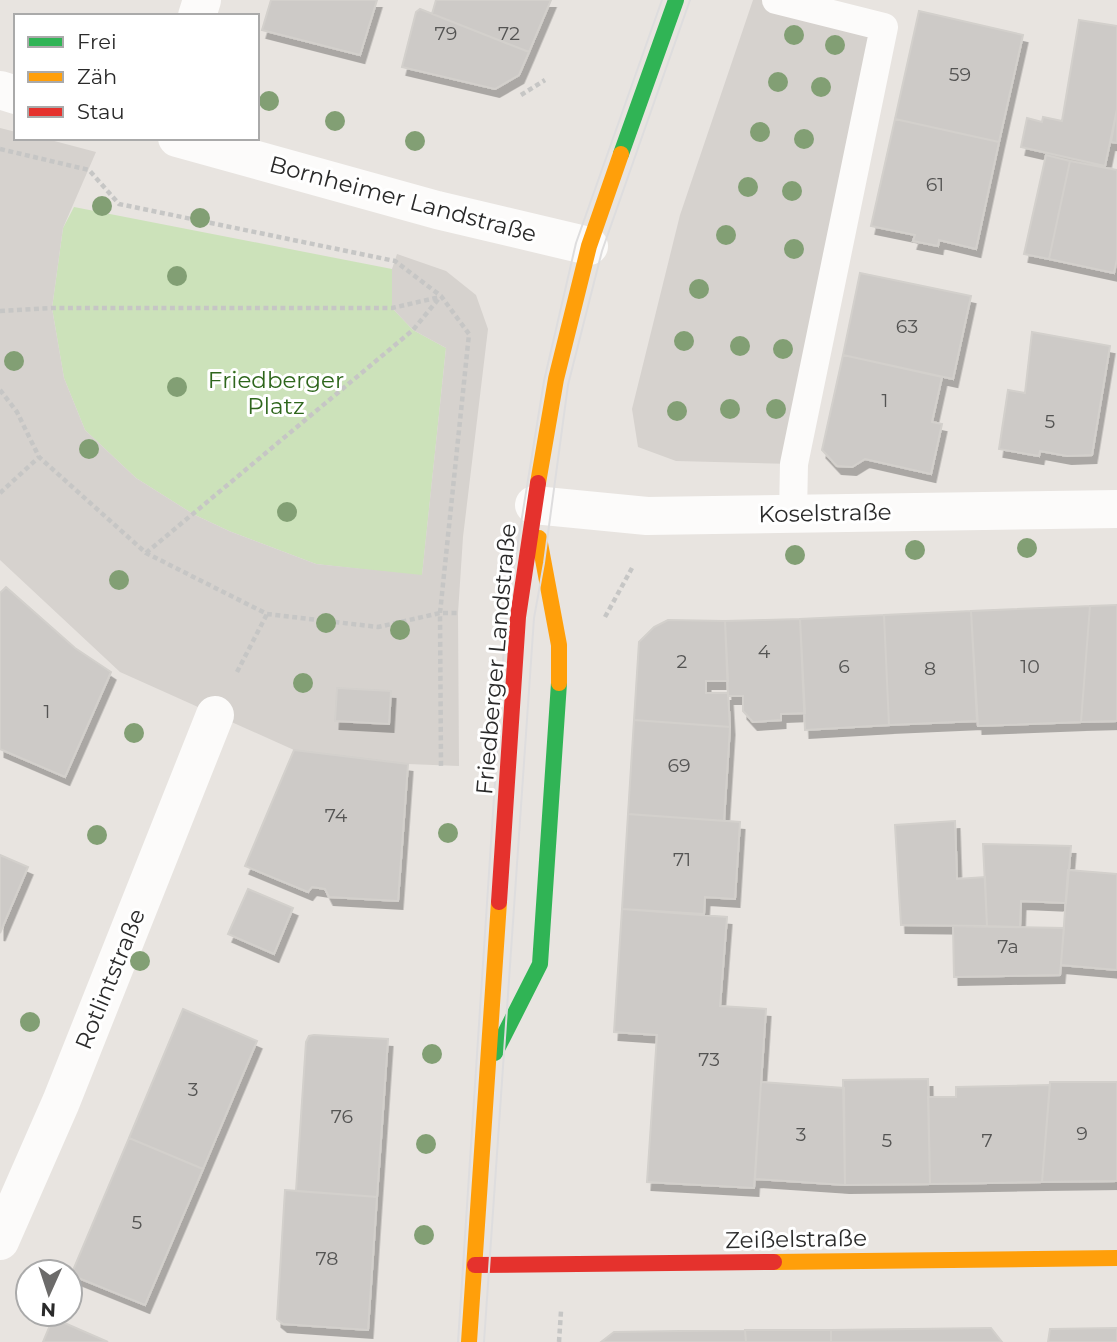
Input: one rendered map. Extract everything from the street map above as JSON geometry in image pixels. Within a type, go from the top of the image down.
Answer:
[{"type":"main road","name":"Friedberger Landstraße","points":[[469,1342],[518,617],[534,505],[556,379],[589,246],[676,0]]},
{"type":"main road","points":[[488,1067],[540,964],[559,681],[559,645],[535,523],[534,505]]},
{"type":"main road","name":"Zeißelstraße","points":[[475,1265],[1117,1258]]},
{"type":"street","name":"Bornheimer Landstraße","points":[[184,140],[437,210],[589,246]]},
{"type":"street","name":"Koselstraße","points":[[534,505],[647,516],[1117,509]]},
{"type":"street","name":"Rotlintstraße","points":[[0,1241],[61,1102],[215,715]]},
{"type":"lane","points":[[776,0],[884,27],[794,464],[793,514]]},
{"type":"path","points":[[521,95],[545,80]]},
{"type":"path","points":[[0,149],[89,170],[119,204],[395,261],[441,296],[469,334],[440,613],[441,766]]},
{"type":"path","points":[[0,312],[66,308],[392,308],[441,296]]},
{"type":"path","points":[[146,553],[413,330],[441,296]]},
{"type":"path","points":[[0,390],[17,412],[39,457],[146,553],[267,614],[378,627],[440,613],[458,613]]},
{"type":"path","points":[[0,493],[39,457]]},
{"type":"path","points":[[603,620],[632,568]]},
{"type":"path","points":[[215,715],[267,614]]},
{"type":"green space","name":"Friedberger Platz","points":[[74,207],[392,269],[392,308],[413,330],[446,348],[422,576],[316,564],[229,531],[193,514],[136,478],[85,430],[64,378],[52,308],[63,228]]},
{"type":"shaded area","points":[[753,0],[776,0],[884,27],[794,464],[676,461],[638,447],[632,409],[680,215]]},
{"type":"shaded area","points":[[0,128],[14,132],[14,140],[51,140],[96,152],[63,228],[52,308],[64,378],[85,430],[136,478],[193,514],[229,531],[316,564],[422,575],[446,348],[413,330],[392,308],[392,269],[397,254],[446,271],[476,295],[488,329],[463,537],[458,613],[459,766],[408,764],[294,750],[120,672],[0,560]]},
{"type":"building","points":[[271,0],[377,0],[360,55],[262,30]]},
{"type":"building","points":[[436,0],[551,0],[529,52],[432,14]]},
{"type":"building","points":[[420,9],[529,52],[519,75],[495,89],[402,67],[416,12]]},
{"type":"building","points":[[919,11],[1023,35],[999,142],[895,119]]},
{"type":"building","points":[[1079,20],[1117,26],[1117,109],[1105,166],[1021,147],[1027,118],[1042,122],[1043,117],[1062,121]]},
{"type":"building","points":[[1117,109],[1117,143],[1111,142]]},
{"type":"building","points":[[895,119],[999,142],[976,249],[939,240],[938,246],[913,241],[915,235],[871,226]]},
{"type":"building","points":[[1046,155],[1070,161],[1049,259],[1024,254]]},
{"type":"building","points":[[1070,161],[1117,170],[1117,259],[1114,273],[1049,259]]},
{"type":"building","points":[[860,273],[971,296],[953,379],[843,355]]},
{"type":"building","points":[[1032,332],[1110,346],[1092,455],[1067,456],[1040,451],[1039,456],[999,449],[1008,390],[1025,393]]},
{"type":"building","points":[[843,355],[942,377],[932,422],[942,424],[931,474],[865,459],[852,467],[837,466],[822,450]]},
{"type":"building","points":[[6,587],[75,648],[111,672],[65,777],[0,749],[0,593]]},
{"type":"building","points":[[1117,605],[1117,721],[1081,722],[1090,606]]},
{"type":"building","points":[[1090,606],[1081,722],[978,726],[971,611]]},
{"type":"building","points":[[971,611],[977,721],[889,725],[884,615]]},
{"type":"building","points":[[884,615],[889,725],[805,730],[800,619]]},
{"type":"building","points":[[800,619],[805,713],[781,714],[781,720],[753,722],[743,711],[743,696],[728,696],[725,621]]},
{"type":"building","points":[[668,620],[725,621],[728,681],[706,681],[706,693],[728,693],[730,727],[634,720],[639,642],[654,627]]},
{"type":"building","points":[[337,688],[391,691],[389,724],[335,721]]},
{"type":"building","points":[[634,720],[730,727],[724,821],[628,814]]},
{"type":"building","points":[[294,750],[408,764],[398,901],[329,897],[325,889],[312,887],[308,892],[245,866]]},
{"type":"building","points":[[628,814],[740,822],[735,899],[705,897],[704,914],[622,909]]},
{"type":"building","points":[[955,821],[957,879],[985,877],[987,926],[901,925],[895,825]]},
{"type":"building","points":[[983,844],[1071,846],[1066,903],[1021,901],[1020,927],[987,926]]},
{"type":"building","points":[[0,855],[28,867],[0,933]]},
{"type":"building","points":[[1068,870],[1117,874],[1117,970],[1061,965]]},
{"type":"building","points":[[248,889],[293,908],[274,954],[228,934]]},
{"type":"building","points":[[622,909],[727,917],[720,1006],[766,1009],[754,1188],[647,1182],[657,1035],[614,1032]]},
{"type":"building","points":[[953,926],[1064,928],[1060,975],[954,977]]},
{"type":"building","points":[[183,1009],[257,1041],[203,1169],[129,1138]]},
{"type":"building","points":[[309,1036],[388,1039],[377,1197],[296,1191],[306,1042]]},
{"type":"building","points":[[928,1079],[930,1184],[845,1185],[843,1080]]},
{"type":"building","points":[[761,1082],[844,1088],[845,1185],[755,1179]]},
{"type":"building","points":[[1050,1082],[1117,1082],[1117,1181],[1042,1182]]},
{"type":"building","points":[[1050,1085],[1042,1182],[930,1184],[928,1097],[956,1097],[956,1087]]},
{"type":"building","points":[[129,1138],[203,1169],[145,1305],[84,1280],[84,1258],[78,1258]]},
{"type":"building","points":[[285,1190],[377,1197],[368,1330],[283,1324],[277,1319]]},
{"type":"building","points":[[49,1328],[76,1328],[108,1342],[43,1342]]},
{"type":"building","points":[[991,1328],[1002,1342],[831,1342],[831,1330]]},
{"type":"building","points":[[1117,1328],[1117,1342],[1048,1342],[1050,1329]]},
{"type":"building","points":[[745,1330],[831,1330],[831,1342],[746,1342]]},
{"type":"building","points":[[745,1330],[746,1342],[601,1342],[614,1332]]},
{"type":"tram line","points":[[458,1342],[506,616],[544,381],[576,243],[662,0]]},
{"type":"tram line","points":[[484,1342],[534,618],[568,385],[602,251],[690,0]]},
{"type":"traffic: fast","points":[[621,154],[676,0]]},
{"type":"traffic: fast","points":[[495,1053],[540,964],[559,683]]},
{"type":"traffic: slow","points":[[538,483],[556,379],[589,246],[621,154]]},
{"type":"traffic: slow","points":[[539,538],[559,645],[559,683]]},
{"type":"traffic: slow","points":[[469,1342],[499,902]]},
{"type":"traffic: slow","points":[[774,1262],[1117,1258]]},
{"type":"traffic: jam","points":[[499,902],[518,617],[538,483]]},
{"type":"traffic: jam","points":[[475,1265],[774,1262]]}]
